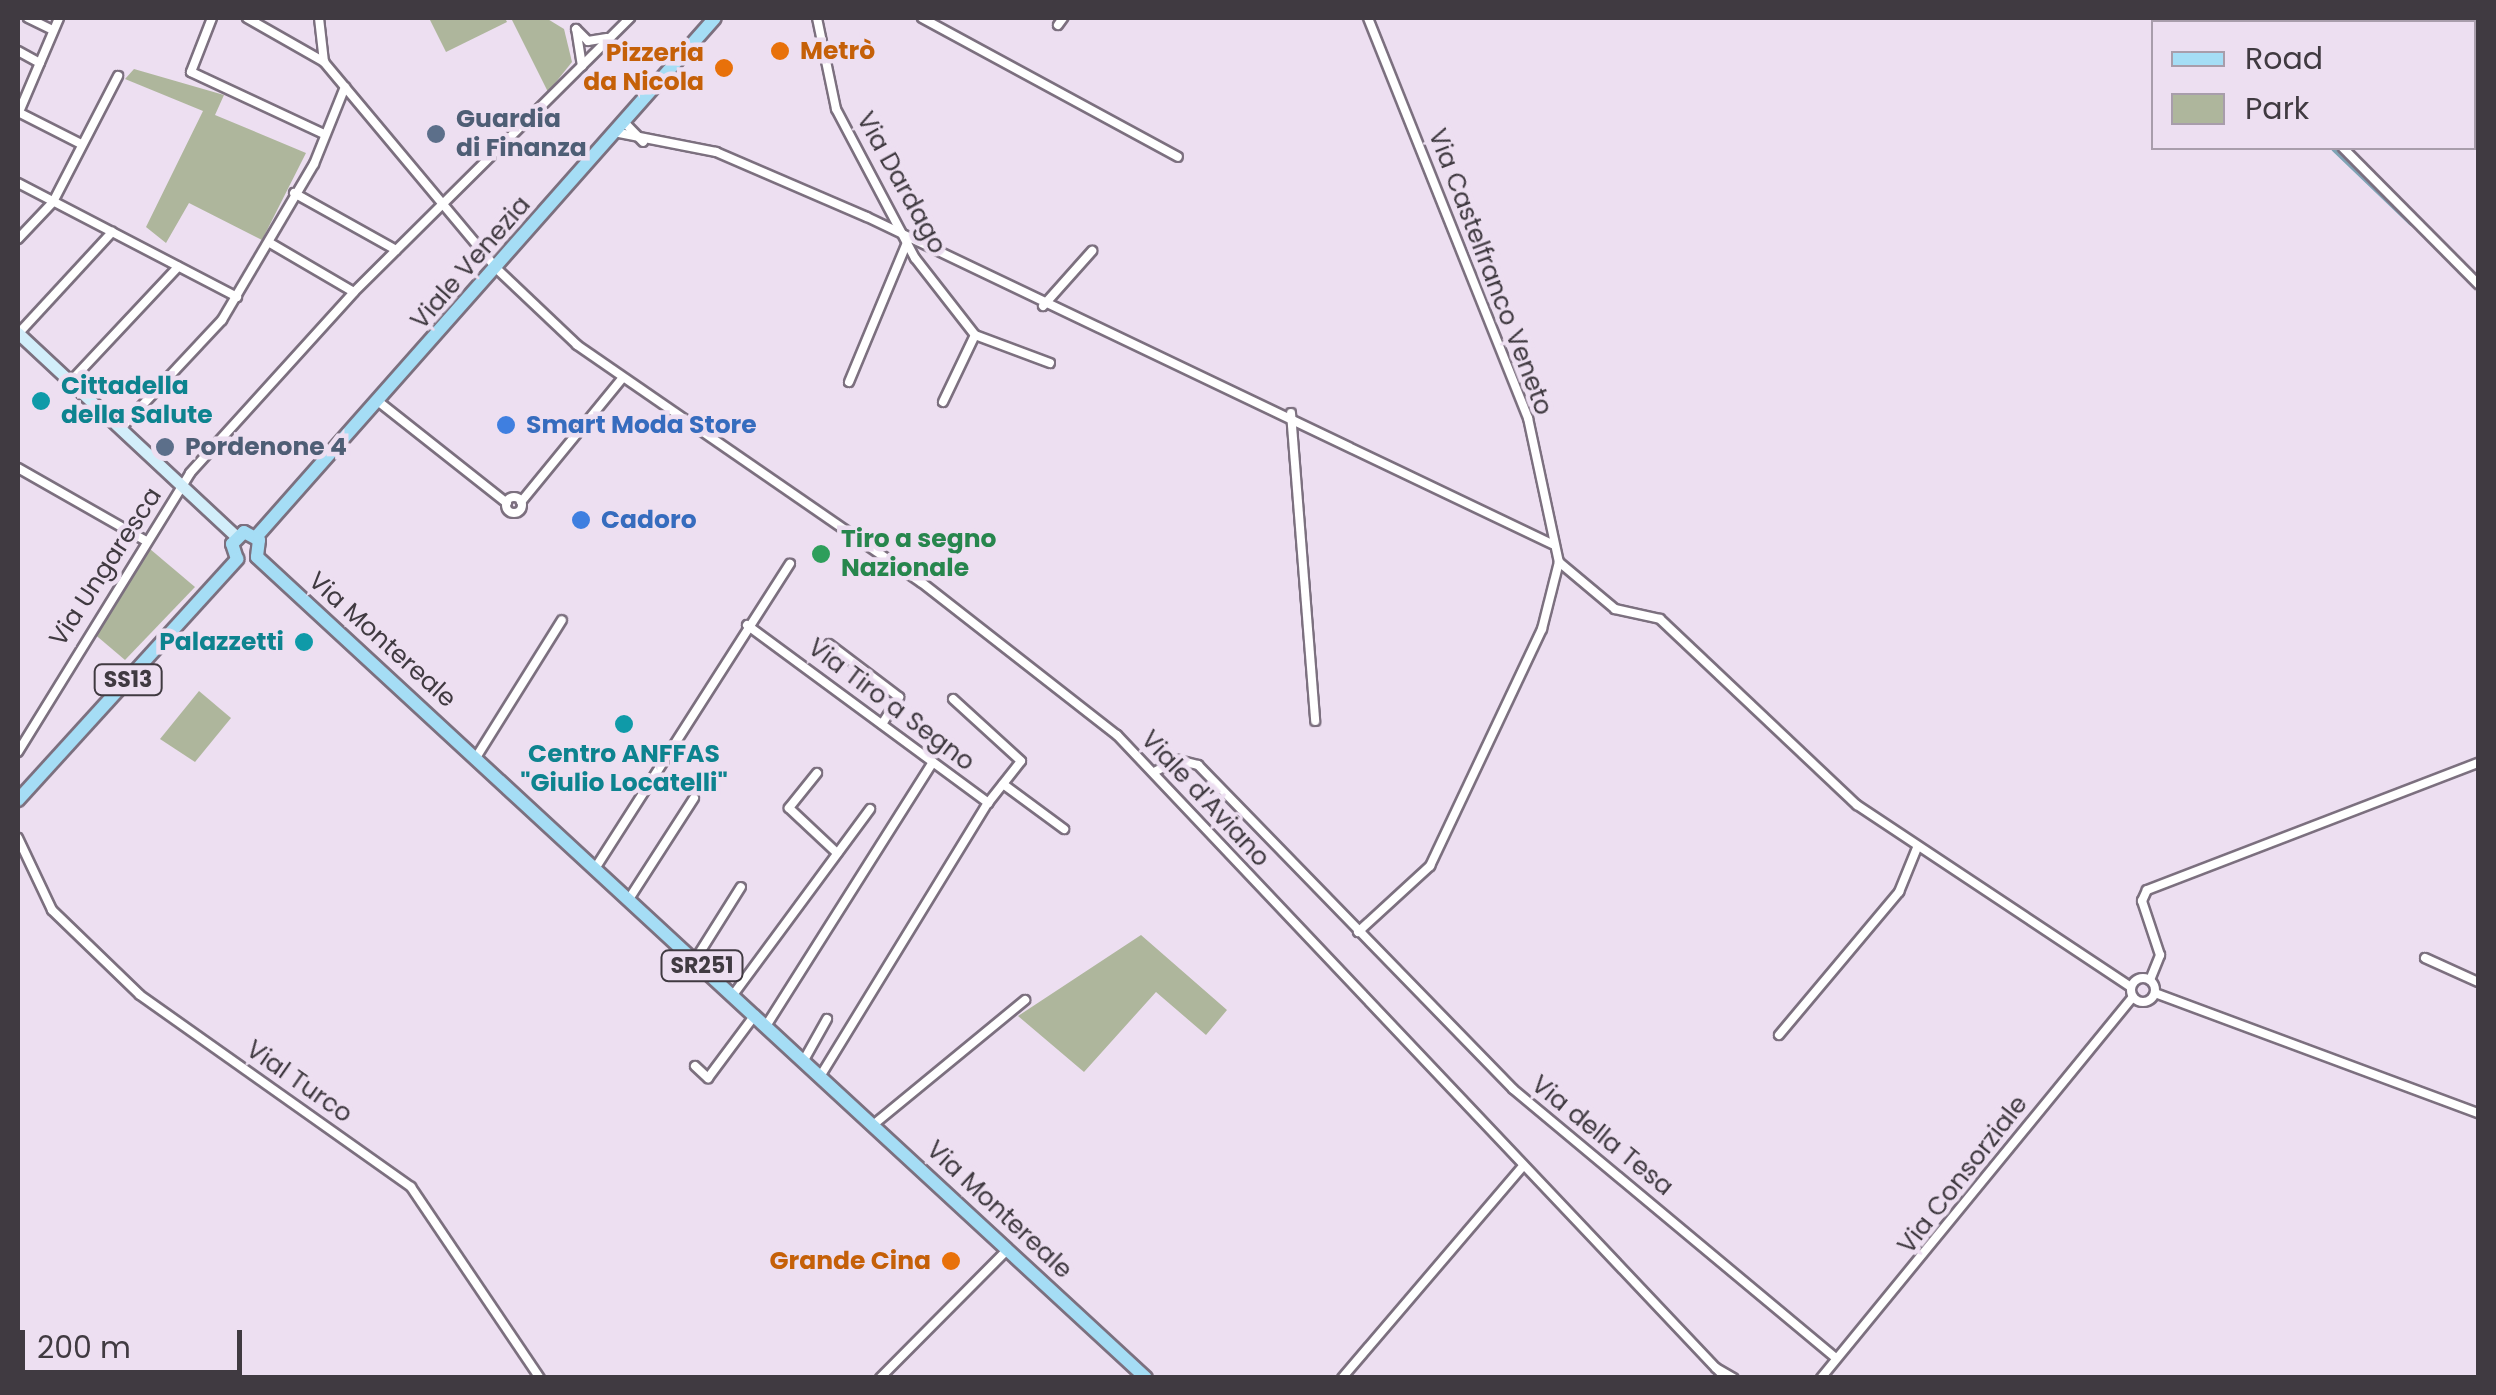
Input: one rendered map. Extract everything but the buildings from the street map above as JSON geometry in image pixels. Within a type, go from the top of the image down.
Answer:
[{"type":"main road","name":"Viale Venezia","points":[[256,536],[715,18]]},
{"type":"main road","points":[[18,333],[236,536],[256,536],[257,557],[238,559],[236,536]]},
{"type":"main road","name":"Via Montereale","points":[[257,557],[477,756],[1146,1378]]},
{"type":"main road","name":"SS13","points":[[18,800],[238,559]]},
{"type":"street","points":[[28,18],[53,30]]},
{"type":"street","points":[[59,18],[18,112],[81,144]]},
{"type":"street","points":[[212,18],[191,72],[324,134]]},
{"type":"street","name":"Viale d'Aviano","points":[[247,18],[324,62],[448,204],[497,268],[621,380],[921,582],[1156,771],[1522,1166],[1729,1378]]},
{"type":"street","points":[[320,18],[324,62]]},
{"type":"street","points":[[576,18],[582,66]]},
{"type":"street","name":"Via Ungaresca","points":[[18,750],[181,486],[354,292],[448,204],[630,18]]},
{"type":"street","name":"Via Dardago","points":[[817,18],[836,109],[908,240],[976,335]]},
{"type":"street","points":[[922,18],[1178,157]]},
{"type":"street","name":"Via Castelfranco Veneto","points":[[1368,18],[1528,418],[1552,544],[1559,562],[1615,609],[1660,619],[1831,781],[1917,848],[2131,987]]},
{"type":"street","points":[[576,30],[588,40],[592,56]]},
{"type":"street","points":[[588,40],[610,38]]},
{"type":"street","points":[[578,50],[592,56]]},
{"type":"street","points":[[18,51],[40,64]]},
{"type":"street","points":[[18,239],[53,202],[118,76]]},
{"type":"street","points":[[120,429],[237,297],[270,243],[345,86]]},
{"type":"street","points":[[619,127],[643,142],[716,152],[1043,306],[1291,413],[1552,544]]},
{"type":"street","points":[[619,127],[643,142]]},
{"type":"street","points":[[2346,150],[2478,284]]},
{"type":"street","points":[[18,183],[237,297]]},
{"type":"street","points":[[294,193],[340,214],[396,250]]},
{"type":"street","points":[[18,333],[112,232]]},
{"type":"street","points":[[849,382],[908,240]]},
{"type":"street","points":[[270,243],[354,292]]},
{"type":"street","points":[[1043,306],[1092,251]]},
{"type":"street","points":[[70,382],[178,267]]},
{"type":"street","points":[[943,402],[976,335],[1050,363]]},
{"type":"street","points":[[378,402],[506,503],[521,502],[621,380]]},
{"type":"street","points":[[1291,413],[1315,721]]},
{"type":"street","points":[[18,468],[146,541]]},
{"type":"street","points":[[1358,932],[1430,866],[1542,629],[1559,562]]},
{"type":"street","points":[[596,867],[790,564]]},
{"type":"street","points":[[477,756],[562,620]]},
{"type":"street","name":"Via Tiro a Segno","points":[[748,625],[988,803],[1021,760],[953,699]]},
{"type":"street","points":[[830,644],[899,697],[882,724]]},
{"type":"street","name":"Via della Tesa","points":[[1156,771],[1178,760],[1198,765],[1512,1089],[1835,1357]]},
{"type":"street","points":[[766,1026],[933,762]]},
{"type":"street","points":[[2156,993],[2150,980],[2160,955],[2147,890],[2478,763]]},
{"type":"street","points":[[817,774],[790,808],[837,854]]},
{"type":"street","points":[[1003,784],[1064,828]]},
{"type":"street","points":[[629,899],[694,798]]},
{"type":"street","points":[[821,1076],[988,803]]},
{"type":"street","points":[[733,995],[870,810]]},
{"type":"street","name":"Vial Turco","points":[[18,838],[52,910],[140,995],[411,1187],[540,1378]]},
{"type":"street","points":[[1779,1035],[1899,892],[1917,848]]},
{"type":"street","points":[[695,960],[741,887]]},
{"type":"street","points":[[2424,958],[2478,982]]},
{"type":"street","points":[[2150,980],[2131,987],[2130,999],[2156,993],[2478,1113]]},
{"type":"street","name":"Via Consorziale","points":[[1821,1376],[2130,999]]},
{"type":"street","points":[[873,1124],[1025,1000]]},
{"type":"street","points":[[695,1066],[708,1078],[755,1015]]},
{"type":"street","points":[[804,1060],[827,1019]]},
{"type":"street","points":[[1342,1378],[1522,1166]]},
{"type":"street","points":[[880,1378],[1008,1249]]},
{"type":"green space","points":[[429,18],[505,18],[507,22],[446,52]]},
{"type":"green space","points":[[511,18],[546,18],[564,29],[572,62],[548,92]]},
{"type":"green space","points":[[134,69],[224,95],[215,115],[306,153],[262,240],[189,203],[166,243],[146,227],[203,111],[125,79]]},
{"type":"green space","points":[[150,549],[195,587],[125,660],[92,632]]},
{"type":"green space","points":[[199,691],[231,718],[195,762],[160,739]]},
{"type":"green space","points":[[1141,935],[1227,1010],[1206,1035],[1156,992],[1084,1072],[1018,1016]]},
{"type":"waterway","points":[[2337,150],[2412,222]]},
{"type":"place","name":"Metrò","points":[[780,51]]},
{"type":"place","name":"Pizzeria da Nicola","points":[[724,68]]},
{"type":"place","name":"Guardia di Finanza","points":[[436,134]]},
{"type":"place","name":"Cittadella della Salute","points":[[41,401]]},
{"type":"place","name":"Smart Moda Store","points":[[506,425]]},
{"type":"place","name":"Pordenone 4","points":[[165,447]]},
{"type":"place","name":"Cadoro","points":[[581,520]]},
{"type":"place","name":"Tiro a segno Nazionale","points":[[821,554]]},
{"type":"place","name":"Palazzetti","points":[[304,642]]},
{"type":"place","name":"Centro ANFFAS \"Giulio Locatelli\"","points":[[624,724]]},
{"type":"place","name":"Grande Cina","points":[[951,1261]]}]
